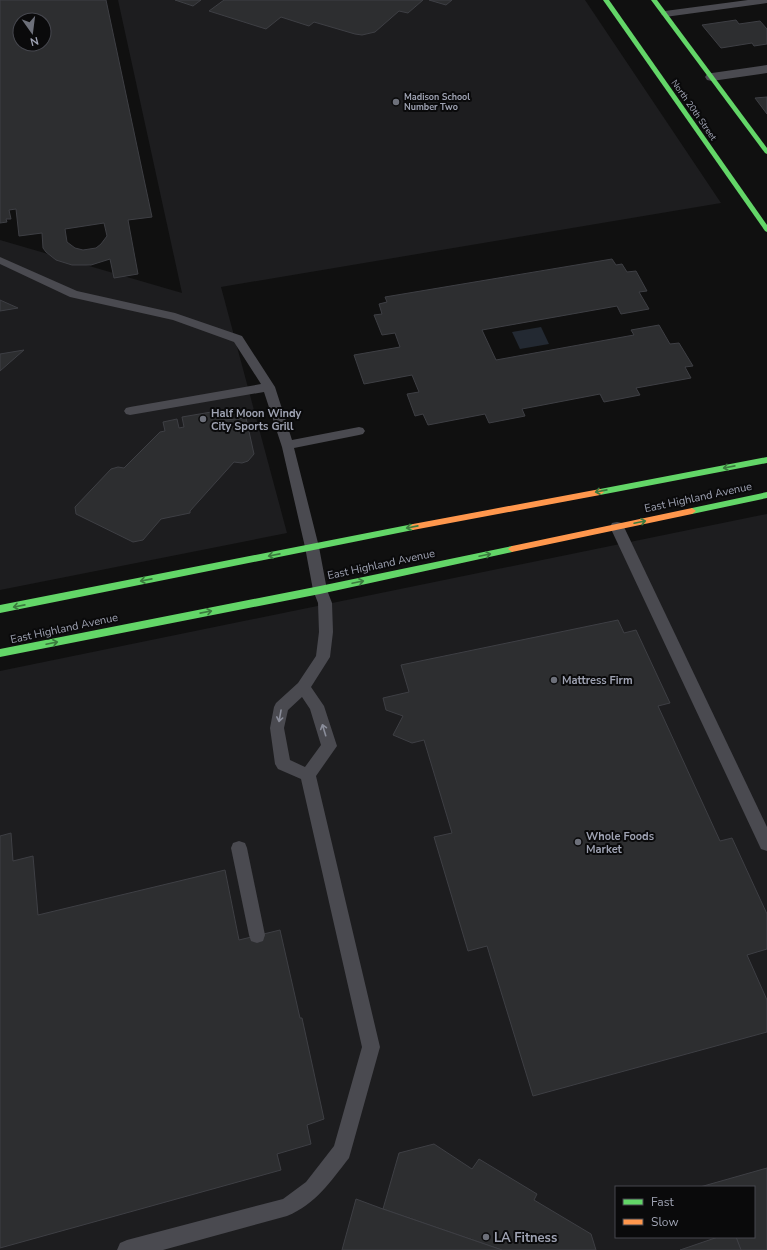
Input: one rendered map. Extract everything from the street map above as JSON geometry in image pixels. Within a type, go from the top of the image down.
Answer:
[{"type":"main road","name":"North 20th Street","points":[[606,0],[767,230]]},
{"type":"main road","points":[[654,0],[766,149]]},
{"type":"main road","name":"East Highland Avenue","points":[[0,610],[312,547],[767,460]]},
{"type":"main road","name":"East Highland Avenue","points":[[0,653],[320,590],[767,495]]},
{"type":"street","points":[[712,77],[767,68]]},
{"type":"lane","points":[[665,14],[767,0]]},
{"type":"lane","points":[[0,260],[74,294],[175,317],[238,339],[269,387],[287,445],[312,547],[320,590],[325,603],[326,632],[323,657],[303,687],[281,707],[278,728],[284,764],[308,775]]},
{"type":"lane","points":[[130,412],[269,387]]},
{"type":"lane","points":[[287,445],[359,431]]},
{"type":"lane","points":[[617,527],[767,844]]},
{"type":"lane","points":[[127,1250],[287,1207],[313,1189],[342,1151],[370,1047],[308,775],[329,746],[317,706],[303,687]]},
{"type":"lane","points":[[239,848],[256,936]]},
{"type":"shaded area","name":"Madison School Number Two","points":[[118,0],[585,0],[721,203],[221,287],[287,533],[0,590],[0,240],[182,293]]},
{"type":"shaded area","points":[[541,327],[549,344],[520,349],[512,332]]},
{"type":"shaded area","points":[[767,514],[767,1250],[0,1250],[0,671]]},
{"type":"building","points":[[0,0],[106,0],[152,217],[128,220],[138,274],[114,278],[110,259],[91,265],[72,265],[56,260],[43,248],[42,233],[19,236],[16,209],[9,210],[11,219],[6,219],[7,222],[0,223]],"holes":[[[104,223],[107,236],[96,248],[83,250],[75,248],[67,242],[65,229]]]},
{"type":"building","points":[[175,0],[201,0],[193,6]]},
{"type":"building","points":[[224,0],[423,0],[408,13],[399,11],[375,32],[362,35],[314,22],[309,26],[281,17],[266,29],[209,11]]},
{"type":"building","points":[[429,0],[452,0],[446,5]]},
{"type":"building","points":[[736,20],[739,24],[760,21],[767,29],[767,44],[754,46],[752,43],[721,48],[702,25]]},
{"type":"building","points":[[767,97],[767,114],[755,98]]},
{"type":"building","points":[[612,259],[616,265],[622,264],[627,272],[636,271],[647,291],[639,292],[649,309],[621,314],[617,306],[482,330],[496,360],[634,335],[631,330],[659,325],[670,344],[679,343],[693,366],[685,367],[691,378],[636,388],[640,395],[604,402],[600,394],[522,409],[525,416],[489,423],[485,414],[428,425],[423,414],[415,416],[407,394],[419,392],[412,375],[364,384],[354,355],[400,347],[395,333],[382,335],[374,315],[382,314],[379,304],[387,302],[385,297]]},
{"type":"building","points":[[0,300],[18,308],[0,311]]},
{"type":"building","points":[[24,350],[0,371],[0,354]]},
{"type":"building","points":[[223,410],[225,420],[246,418],[254,454],[248,461],[242,463],[234,462],[190,511],[190,513],[161,519],[143,540],[133,542],[76,514],[75,507],[111,469],[118,467],[124,468],[160,432],[165,431],[163,422],[177,419],[179,428],[184,427],[182,417]]},
{"type":"building","points":[[618,620],[624,633],[636,630],[670,703],[658,706],[720,841],[732,838],[767,914],[767,949],[747,955],[767,1000],[767,1032],[533,1096],[487,946],[468,951],[434,837],[452,833],[424,740],[412,743],[393,735],[403,716],[386,710],[383,698],[409,692],[401,665]]},
{"type":"building","points":[[11,833],[13,861],[33,856],[38,915],[225,870],[239,940],[280,930],[300,1018],[302,1018],[324,1119],[307,1125],[311,1144],[277,1154],[281,1170],[0,1248],[0,836]]},
{"type":"building","points":[[434,1144],[472,1169],[479,1159],[537,1194],[534,1200],[591,1234],[596,1250],[502,1250],[383,1209],[399,1153]]},
{"type":"building","points":[[767,1168],[767,1250],[741,1250],[736,1238],[755,1238],[755,1186],[704,1186]]},
{"type":"building","points":[[356,1199],[383,1209],[502,1250],[342,1250]]},
{"type":"building","points":[[715,1238],[736,1238],[741,1250],[680,1250]]},
{"type":"traffic: fast","points":[[606,0],[767,230]]},
{"type":"traffic: fast","points":[[654,0],[767,152]]},
{"type":"traffic: fast","points":[[600,492],[767,460]]},
{"type":"traffic: fast","points":[[692,511],[767,495]]},
{"type":"traffic: fast","points":[[0,609],[413,527]]},
{"type":"traffic: fast","points":[[0,653],[320,590],[512,549]]},
{"type":"traffic: slow","points":[[413,527],[600,492]]},
{"type":"traffic: slow","points":[[512,549],[692,511]]},
{"type":"place","name":"Madison School Number Two","points":[[396,102]]},
{"type":"place","name":"Half Moon Windy City Sports Grill","points":[[203,419]]},
{"type":"place","name":"Mattress Firm","points":[[554,680]]},
{"type":"place","name":"Whole Foods Market","points":[[578,842]]},
{"type":"place","name":"LA Fitness","points":[[486,1237]]}]
